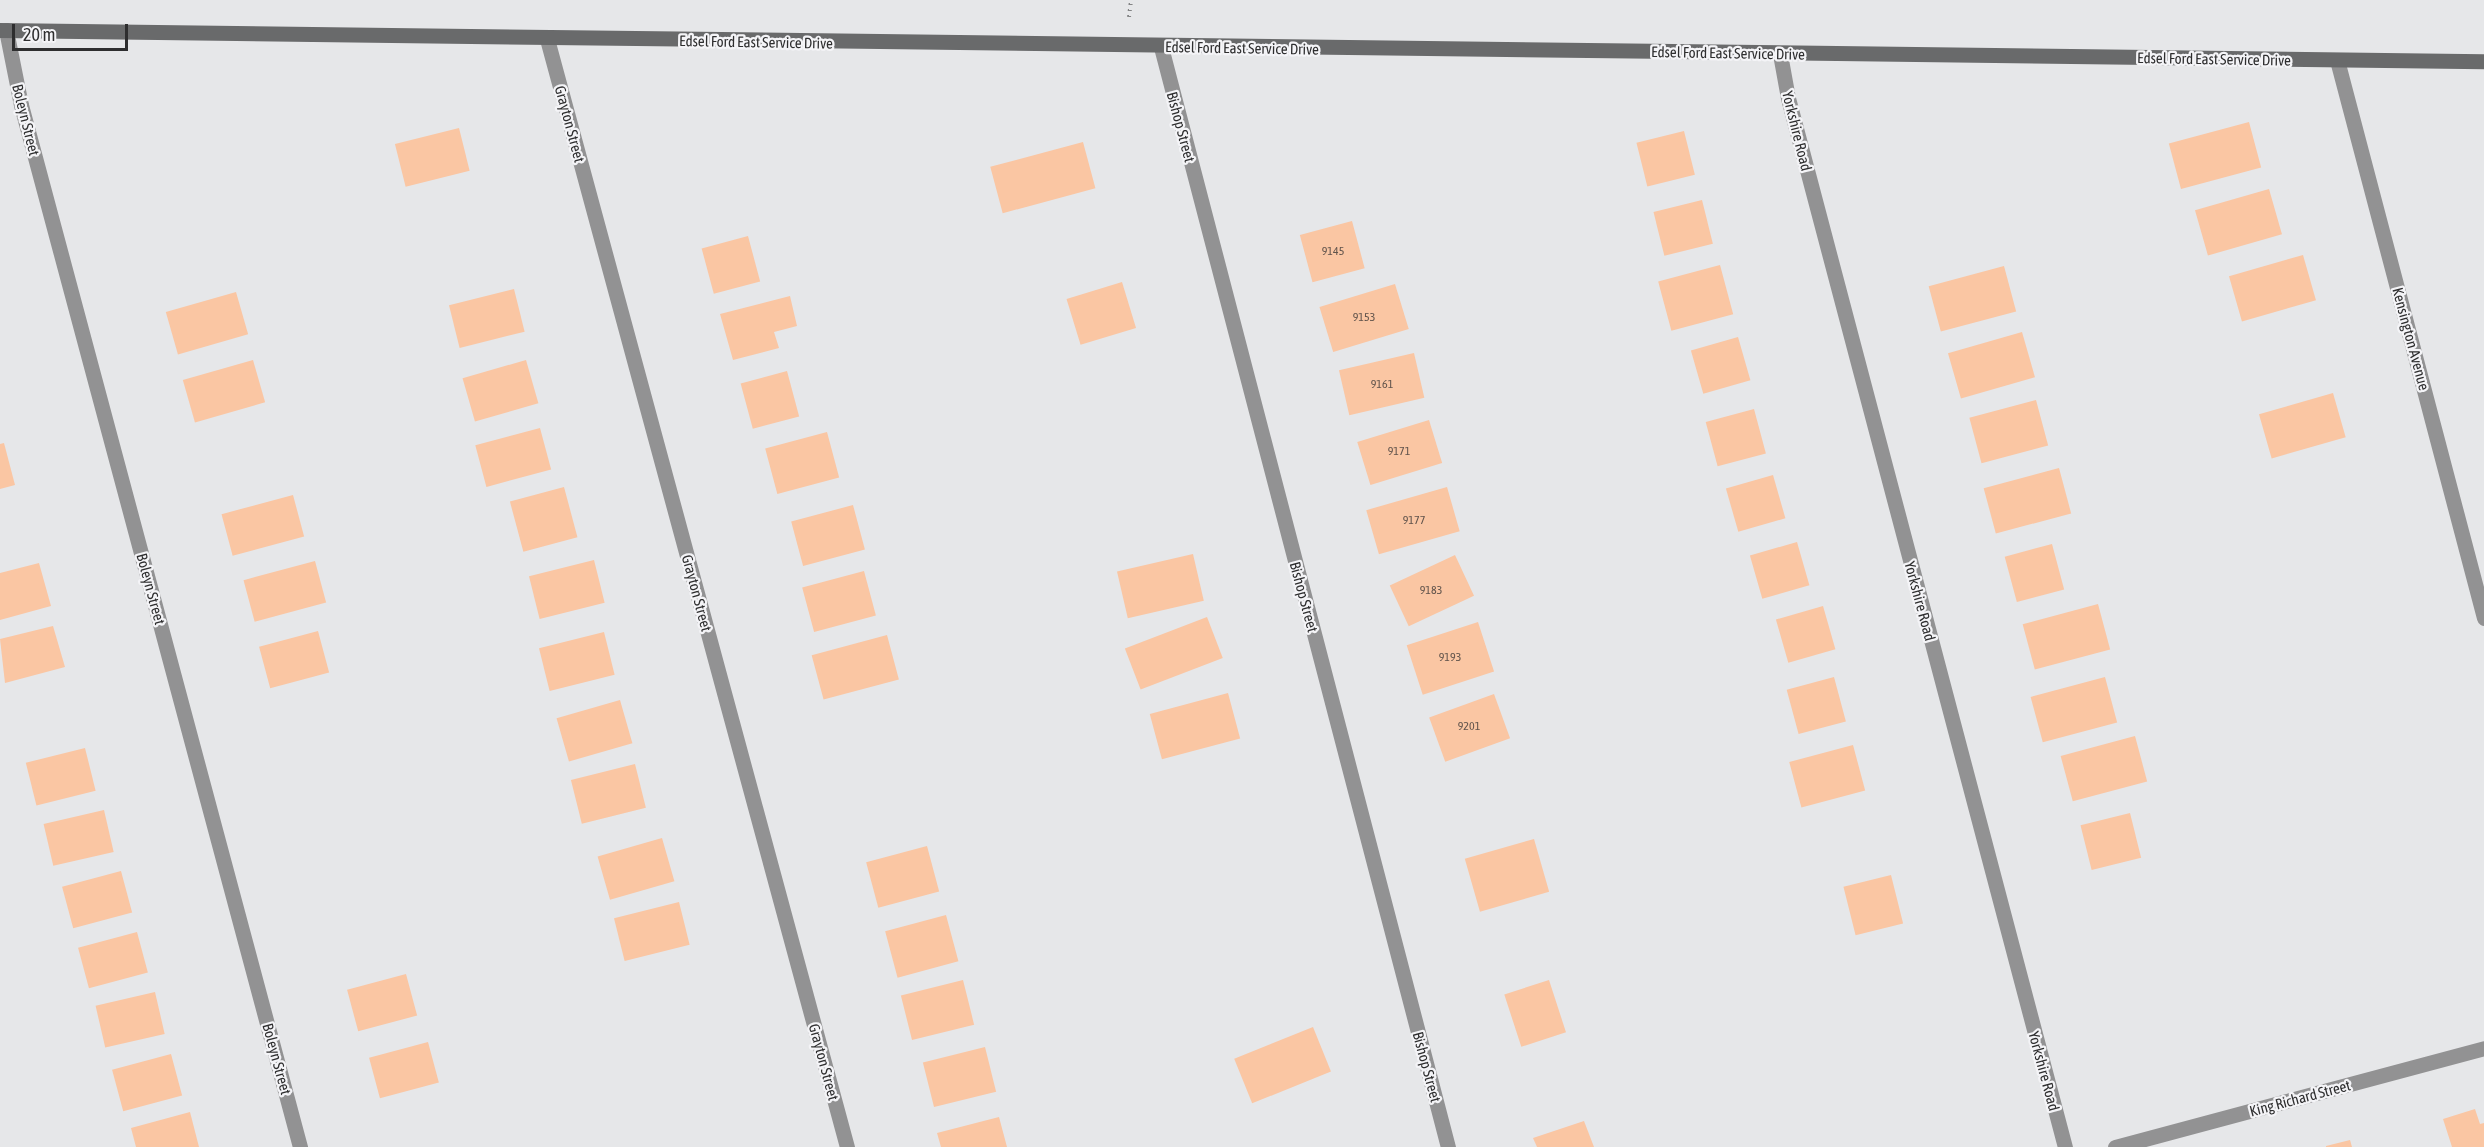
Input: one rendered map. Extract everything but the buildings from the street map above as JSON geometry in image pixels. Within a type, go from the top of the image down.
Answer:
[{"type":"street","name":"Edsel Ford East Service Drive","points":[[3,30],[1161,47],[2484,62]]},
{"type":"street","name":"Boleyn Street","points":[[3,30],[21,105],[300,1147]]},
{"type":"street","name":"Grayton Street","points":[[547,39],[847,1147]]},
{"type":"street","name":"Bishop Street","points":[[1161,47],[1448,1147]]},
{"type":"street","name":"Yorkshire Road","points":[[1780,54],[1792,114],[2065,1147]]},
{"type":"street","name":"Kensington Avenue","points":[[2337,60],[2484,618]]},
{"type":"street","name":"King Richard Street","points":[[2115,1147],[2484,1048]]}]
